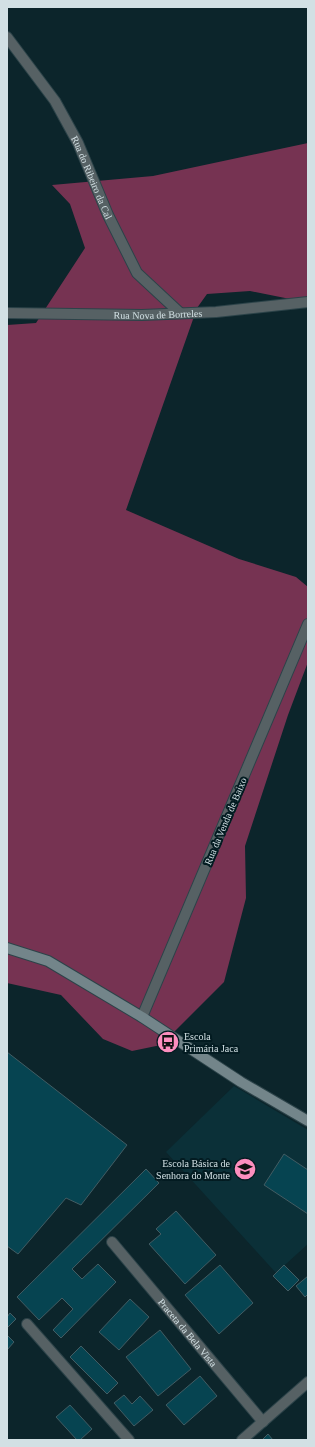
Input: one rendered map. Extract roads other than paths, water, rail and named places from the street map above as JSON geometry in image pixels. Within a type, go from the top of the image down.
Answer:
[{"type":"street","name":"Rua do Ribeiro da Cal","points":[[7,37],[59,108],[78,142],[108,215],[137,273],[180,313]]},
{"type":"street","name":"Rua Nova de Borreles","points":[[7,313],[142,315],[216,312],[308,302]]},
{"type":"street","name":"Rua da Venda de Baixo","points":[[142,1017],[308,624]]},
{"type":"street","points":[[7,948],[48,961],[142,1017],[241,1082],[308,1121]]},
{"type":"street","name":"Praceta da Bela Vista","points":[[112,1242],[263,1422]]},
{"type":"street","points":[[26,1324],[129,1440]]},
{"type":"street","points":[[242,1440],[308,1382]]},
{"type":"place","name":"Escola Primária Jaca","points":[[168,1042]]},
{"type":"place","name":"Escola Básica de Senhora do Monte","points":[[245,1169]]}]
